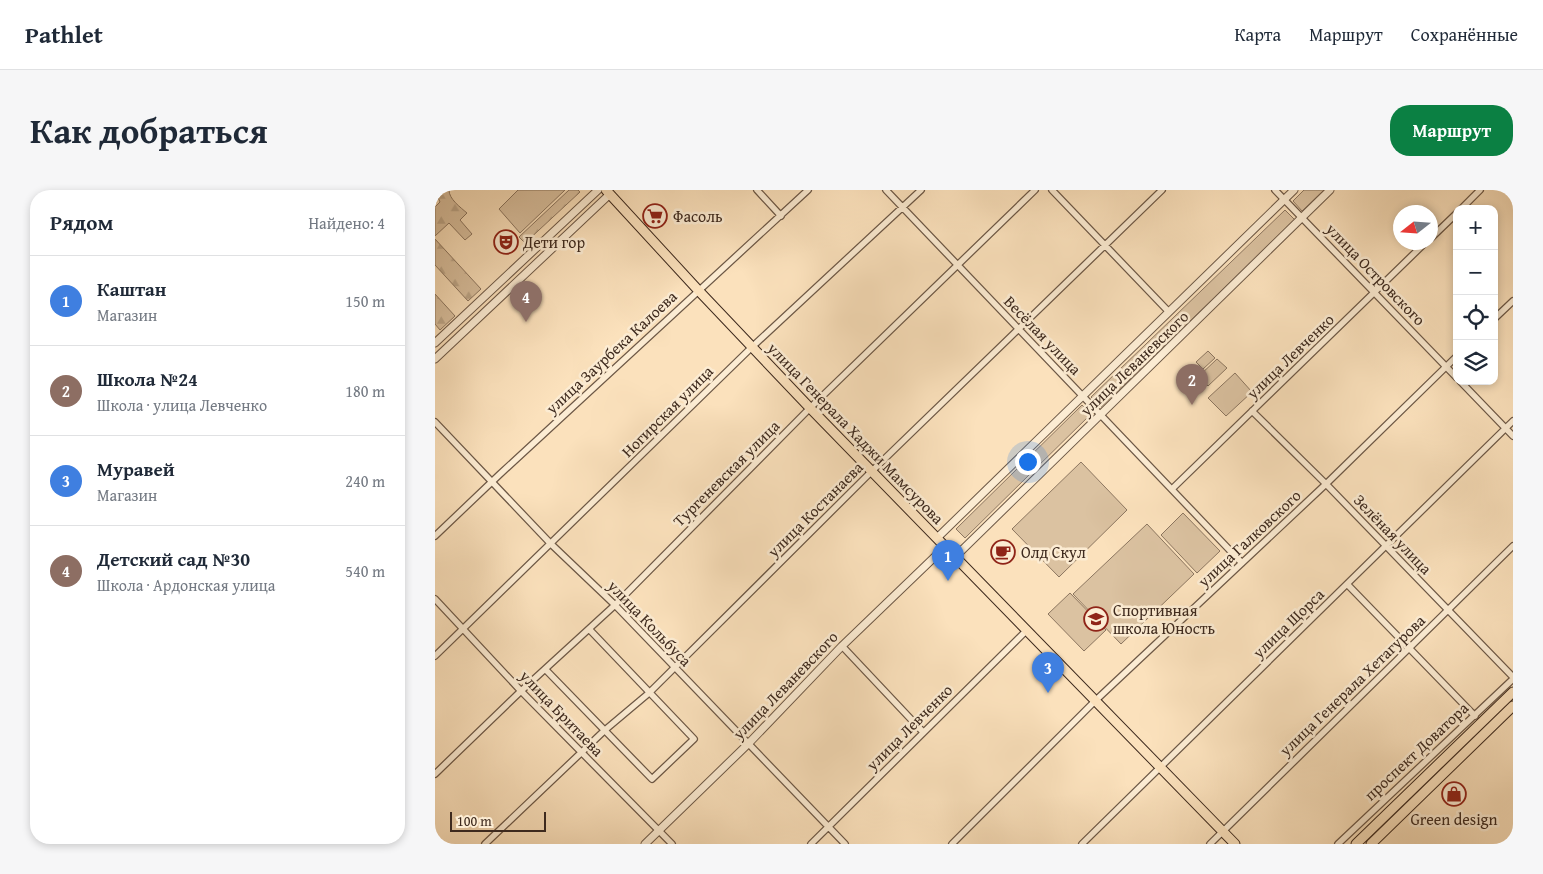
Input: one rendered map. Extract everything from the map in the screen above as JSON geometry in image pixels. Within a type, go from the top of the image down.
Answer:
[{"type":"main road","name":"улица Генерала Хаджи Мамсурова","points":[[608,192],[810,408],[1235,844]]},
{"type":"main road","name":"проспект Доватора","points":[[1356,844],[1513,692]]},
{"type":"main road","name":"проспект Доватора","points":[[1371,844],[1513,706]]},
{"type":"street","points":[[435,343],[598,190]]},
{"type":"street","points":[[757,190],[781,216]]},
{"type":"street","name":"улица Заурбека Калоева","points":[[435,536],[492,481],[808,190]]},
{"type":"street","name":"Весёлая улица","points":[[886,190],[1243,563]]},
{"type":"street","name":"Ногирская улица","points":[[435,656],[465,629],[752,347],[921,190]]},
{"type":"street","name":"Тургеневская улица","points":[[435,774],[521,691],[615,605],[810,408],[1035,190]]},
{"type":"street","points":[[1052,190],[1168,311]]},
{"type":"street","name":"улица Костанаева","points":[[485,844],[605,730],[649,693],[872,471],[1162,190]]},
{"type":"street","name":"улица Островского","points":[[1275,190],[1453,374]]},
{"type":"street","name":"улица Леваневского","points":[[937,538],[1294,190]]},
{"type":"street","name":"улица Леваневского","points":[[956,556],[1330,190]]},
{"type":"street","points":[[1465,205],[1480,190]]},
{"type":"street","points":[[435,358],[608,192]]},
{"type":"street","points":[[1438,231],[1453,217]]},
{"type":"street","name":"улица Левченко","points":[[1172,489],[1418,250]]},
{"type":"street","points":[[1498,315],[1513,301]]},
{"type":"street","name":"улица Галковского","points":[[952,844],[1095,701],[1326,484],[1453,360]]},
{"type":"street","points":[[1464,385],[1513,436]]},
{"type":"street","name":"Зелёная улица","points":[[1252,411],[1326,484],[1513,678]]},
{"type":"street","name":"улица Щорса","points":[[1082,844],[1513,421]]},
{"type":"street","name":"улица Кольбуса","points":[[435,422],[551,544],[615,605],[674,668],[749,742],[845,844]]},
{"type":"street","name":"улица Леваневского","points":[[645,844],[749,742],[842,646],[946,546]]},
{"type":"street","name":"улица Генерала Хетагурова","points":[[1210,844],[1513,546]]},
{"type":"street","points":[[1347,584],[1475,716]]},
{"type":"street","name":"улица Бритаева","points":[[435,599],[521,691],[673,844]]},
{"type":"street","points":[[546,670],[652,780],[694,739],[589,629]]},
{"type":"street","name":"улица Левченко","points":[[811,844],[1027,630]]},
{"type":"street","points":[[842,646],[923,732]]},
{"type":"street","name":"проспект Доватора","points":[[1338,844],[1513,678]]},
{"type":"green space","points":[[437,190],[449,190],[453,200],[467,213],[460,220],[472,234],[465,240],[449,223],[435,236],[435,207],[440,202]]},
{"type":"green space","points":[[518,190],[565,190],[520,233],[499,209]]},
{"type":"green space","points":[[569,190],[578,190],[580,192],[525,243],[519,237]]},
{"type":"green space","points":[[1304,190],[1324,190],[1302,211],[1293,201]]},
{"type":"green space","points":[[1285,210],[1295,220],[1101,407],[1091,397]]},
{"type":"green space","points":[[435,239],[481,289],[468,301],[435,265]]},
{"type":"green space","points":[[435,294],[455,316],[440,330],[435,324]]},
{"type":"green space","points":[[1208,351],[1215,358],[1203,369],[1196,362]]},
{"type":"green space","points":[[1217,359],[1227,368],[1208,386],[1199,376]]},
{"type":"green space","points":[[1235,373],[1252,392],[1226,416],[1208,398]]},
{"type":"green space","points":[[1082,405],[1091,414],[965,538],[956,529]]},
{"type":"green space","points":[[1081,462],[1127,510],[1059,577],[1012,529]]},
{"type":"green space","points":[[1183,513],[1220,551],[1197,573],[1161,535]]},
{"type":"green space","points":[[1147,524],[1194,574],[1121,644],[1073,594]]},
{"type":"green space","points":[[1070,593],[1106,630],[1084,651],[1048,614]]},
{"type":"place","name":"Фасоль","points":[[655,216]]},
{"type":"place","name":"Дети гор","points":[[506,242]]},
{"type":"place","name":"Детский сад №30","points":[[526,322]]},
{"type":"place","name":"Школа №24","points":[[1192,405]]},
{"type":"place","name":"Олд Скул","points":[[1003,552]]},
{"type":"place","name":"Каштан","points":[[948,581]]},
{"type":"place","name":"Спортивная школа Юность","points":[[1096,619]]},
{"type":"place","name":"Муравей","points":[[1048,693]]},
{"type":"place","name":"Green design","points":[[1454,794]]}]
